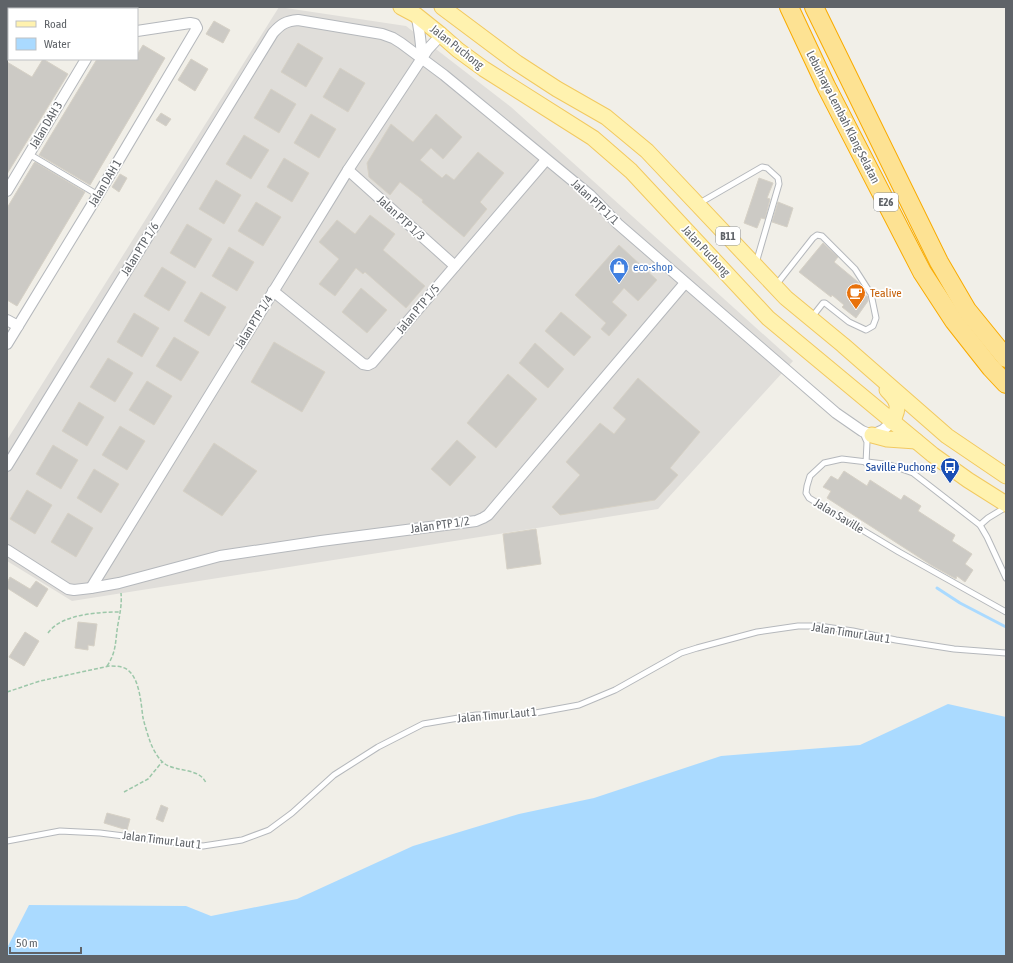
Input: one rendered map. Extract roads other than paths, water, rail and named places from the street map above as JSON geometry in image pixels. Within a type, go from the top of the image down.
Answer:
[{"type":"highway","name":"Lebuhraya Lembah Klang Selatan","points":[[789,7],[826,86],[922,272],[954,321],[991,368],[1006,384]]},
{"type":"highway","name":"Lebuhraya Lembah Klang Selatan","points":[[814,7],[939,262],[967,310],[1006,358]]},
{"type":"main road","name":"Jalan Puchong","points":[[401,7],[416,15],[458,50],[484,69],[593,138],[631,171],[768,318],[932,455],[1006,504]]},
{"type":"main road","name":"Jalan Puchong","points":[[442,7],[517,63],[557,89],[606,117],[648,150],[786,298],[948,436],[1006,476]]},
{"type":"main road","points":[[441,35],[450,27],[456,25],[468,27]]},
{"type":"main road","points":[[843,345],[867,372],[894,397],[897,403],[897,412],[892,422]]},
{"type":"main road","points":[[867,433],[887,439],[916,441]]},
{"type":"street","points":[[416,15],[421,41],[422,58]]},
{"type":"street","name":"Jalan PTP 1/1","points":[[273,33],[280,26],[290,20],[298,20],[382,34],[401,43],[444,75],[590,195],[618,224],[836,413],[867,433]]},
{"type":"street","name":"Jalan DAH 1","points":[[7,344],[98,195],[196,28],[195,24],[190,23],[138,31]]},
{"type":"street","name":"Jalan PTP 1/6","points":[[7,466],[273,33]]},
{"type":"street","name":"Jalan PTP 1/4","points":[[91,588],[348,170],[422,58],[434,41],[441,35]]},
{"type":"street","name":"Jalan DAH 3","points":[[9,184],[29,154],[85,60]]},
{"type":"street","name":"Jalan PTP 1/5","points":[[273,291],[363,364],[368,365],[546,160]]},
{"type":"street","name":"Jalan PTP 1/3","points":[[348,170],[454,266]]},
{"type":"street","name":"Jalan PTP 1/2","points":[[91,588],[119,583],[220,556],[483,518],[488,515],[685,283]]},
{"type":"street","points":[[7,320],[18,326]]},
{"type":"street","points":[[867,433],[883,430],[892,422]]},
{"type":"street","points":[[7,550],[68,588],[74,590],[91,588]]},
{"type":"lane","points":[[29,154],[98,195]]},
{"type":"lane","points":[[698,204],[762,167],[767,168],[778,178],[779,184],[756,266]]},
{"type":"lane","points":[[775,287],[813,238],[817,235],[822,236],[855,269],[871,294],[876,318],[873,326],[866,330],[849,322],[826,303],[823,304],[810,319]]},
{"type":"lane","points":[[866,462],[867,433]]},
{"type":"lane","name":"Jalan Saville","points":[[1006,578],[980,525],[913,474],[893,466],[842,459],[824,463],[810,476],[806,493],[809,498],[899,552],[1006,612]]},
{"type":"lane","points":[[980,525],[988,518],[1006,507]]},
{"type":"lane","name":"Jalan Timur Laut 1","points":[[7,841],[60,831],[100,833],[203,846],[242,840],[269,830],[292,814],[334,775],[378,747],[423,724],[476,715],[530,714],[579,705],[615,690],[681,653],[757,632],[798,626],[819,626],[954,649],[1006,653]]},
{"type":"water","points":[[948,704],[1006,717],[1006,956],[7,956],[7,948],[29,905],[186,906],[211,916],[297,899],[413,846],[519,814],[594,798],[721,756],[860,745]]},
{"type":"waterway","points":[[937,588],[960,603],[1006,627]]},
{"type":"place","name":"eco-shop","points":[[619,284]]},
{"type":"place","name":"Tealive","points":[[856,310]]},
{"type":"place","name":"Saville Puchong","points":[[950,484]]}]
